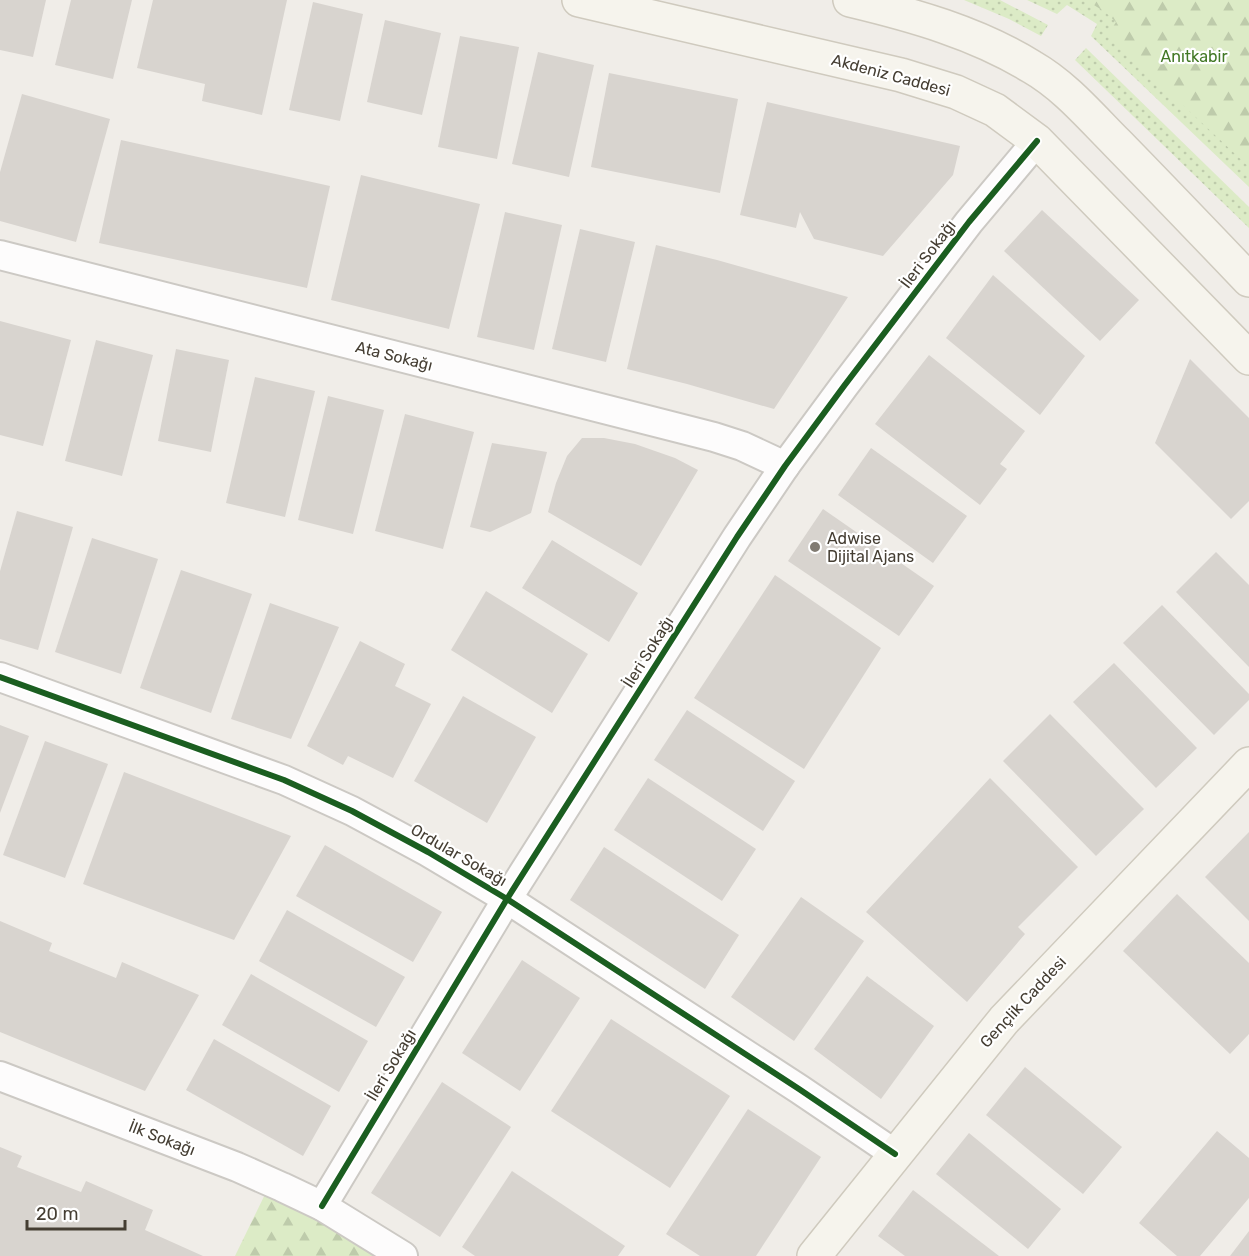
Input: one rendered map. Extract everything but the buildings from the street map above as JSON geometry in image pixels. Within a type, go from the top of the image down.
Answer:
[{"type":"main road","name":"Akdeniz Caddesi","points":[[579,0],[901,75],[945,88],[995,110],[1036,141],[1249,358]]},
{"type":"main road","points":[[850,0],[885,8],[954,30],[997,48],[1034,68],[1071,96],[1249,280]]},
{"type":"main road","name":"Gençlik Caddesi","points":[[814,1256],[1004,1020],[1249,764]]},
{"type":"street","name":"İleri Sokağı","points":[[322,1206],[507,899],[784,466],[969,222],[1036,141]]},
{"type":"street","name":"Ata Sokağı","points":[[0,255],[714,437],[742,446],[784,466]]},
{"type":"street","name":"Ordular Sokağı","points":[[0,677],[284,780],[352,811],[428,852],[507,899],[895,1154]]},
{"type":"street","name":"İlk Sokağı","points":[[0,1076],[237,1167],[322,1206],[403,1256]]},
{"type":"green space","points":[[964,0],[1000,0],[1048,25],[1041,36],[1009,19]]},
{"type":"green space","name":"Anıtkabir","points":[[1027,0],[1249,0],[1249,187],[1091,36],[1097,24],[1067,5],[1057,14]]},
{"type":"green space","name":"Anıtkabir","points":[[1086,0],[1249,0],[1249,167],[1108,35],[1116,22]]},
{"type":"green space","points":[[1086,48],[1249,207],[1249,228],[1075,60]]},
{"type":"green space","points":[[271,1182],[381,1256],[235,1256]]},
{"type":"cycle path","points":[[322,1206],[507,899],[737,537],[785,466],[844,386],[969,222],[1037,141]]},
{"type":"cycle path","points":[[0,677],[284,780],[352,811],[428,852],[507,899],[895,1154]]},
{"type":"place","name":"Adwise Dijital Ajans","points":[[815,547]]}]
